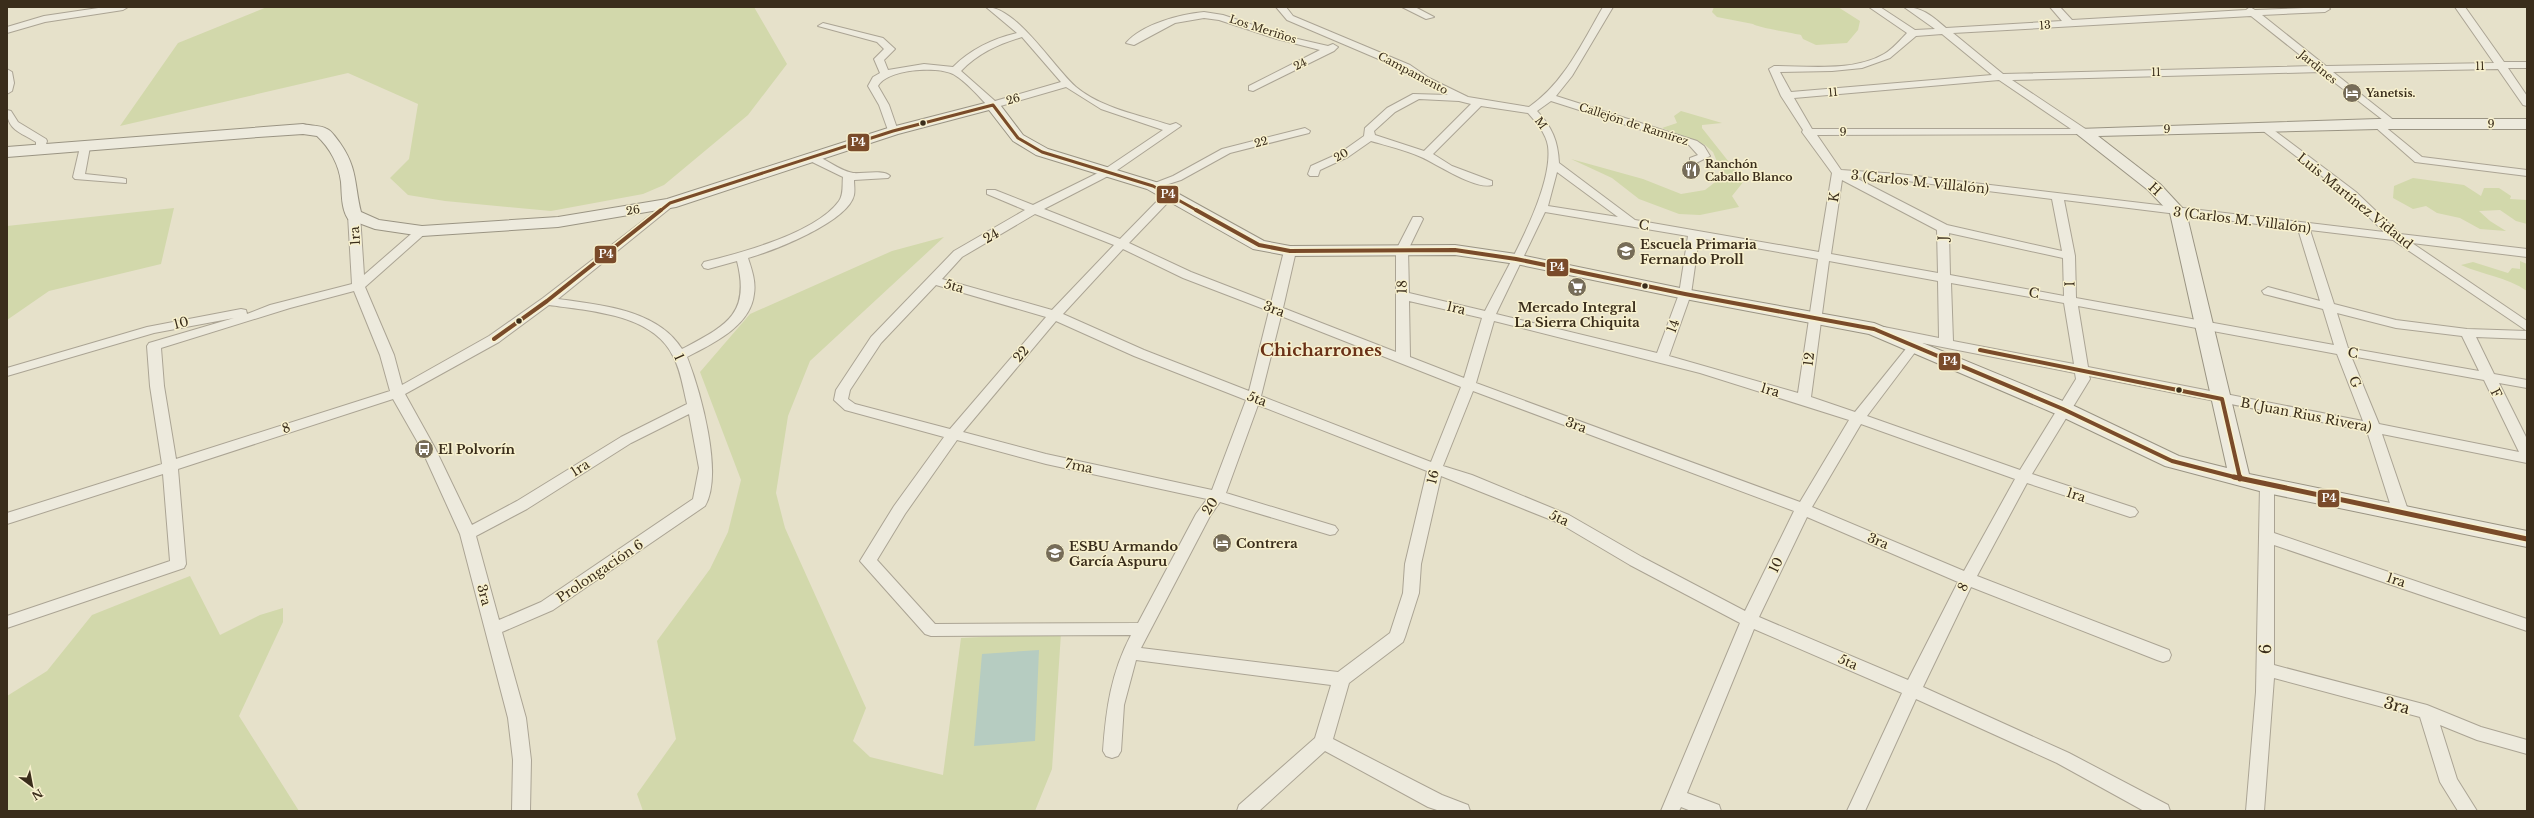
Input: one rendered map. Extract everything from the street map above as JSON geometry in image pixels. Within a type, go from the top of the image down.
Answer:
[{"type":"street","points":[[7,30],[44,19],[123,7]]},
{"type":"street","points":[[991,7],[1024,34],[1068,84]]},
{"type":"street","name":"Campamento","points":[[1281,7],[1290,18],[1406,67],[1425,80],[1466,100],[1530,110]]},
{"type":"street","points":[[1407,7],[1428,17]]},
{"type":"street","name":"M","points":[[1516,259],[1541,208],[1554,164],[1552,145],[1545,126],[1530,110],[1550,97],[1567,76],[1608,7]]},
{"type":"street","points":[[1838,173],[1808,132],[1786,96],[1774,69],[1834,67],[1870,63],[1887,56],[1912,33],[1874,7]]},
{"type":"street","name":"H","points":[[1909,7],[1923,14],[1944,33],[2001,77],[2083,132],[2154,187],[2178,212]]},
{"type":"street","points":[[1923,14],[1932,7]]},
{"type":"street","points":[[2055,7],[2070,24]]},
{"type":"street","points":[[2460,7],[2527,103]]},
{"type":"street","name":"13","points":[[1912,33],[1944,33],[2250,10],[2325,9]]},
{"type":"street","name":"Jardines","points":[[2250,10],[2385,124],[2419,160],[2527,173]]},
{"type":"street","name":"Los Meriños","points":[[1131,42],[1176,17],[1185,14],[1209,13],[1282,38],[1331,48]]},
{"type":"street","points":[[823,26],[880,40],[890,49],[879,59],[886,74]]},
{"type":"street","points":[[955,71],[966,58],[981,48],[1024,34]]},
{"type":"street","name":"24","points":[[1253,88],[1347,41]]},
{"type":"street","name":"11","points":[[1786,96],[2001,77],[2112,73],[2527,65]]},
{"type":"street","points":[[893,131],[884,105],[873,86],[878,78],[886,74],[921,66],[955,71],[993,105],[1018,138],[1042,152],[1153,186],[1170,194],[1259,245],[1290,251],[1454,250],[1516,259],[1685,294],[1874,329],[1916,342],[2063,409],[2172,461],[2267,486],[2527,539]]},
{"type":"street","points":[[7,72],[9,83],[7,91]]},
{"type":"street","name":"24","points":[[843,390],[876,340],[958,254],[1036,208],[1106,172],[1173,127],[1105,106],[1073,89],[1068,84]]},
{"type":"street","name":"26","points":[[354,215],[376,224],[422,231],[558,222],[670,204],[893,131],[1068,84]]},
{"type":"street","points":[[1466,100],[1416,96],[1386,115],[1369,130],[1370,137],[1426,155],[1448,168],[1488,183]]},
{"type":"street","name":"Callejón de Ramírez","points":[[1550,97],[1693,143],[1700,148],[1704,156],[1694,160]]},
{"type":"street","points":[[1426,155],[1478,103]]},
{"type":"street","points":[[7,113],[14,124],[42,141],[40,149]]},
{"type":"street","name":"9","points":[[1808,132],[2083,132],[2385,124],[2527,124]]},
{"type":"street","name":"Luis Martínez Vidaud","points":[[2263,127],[2352,194],[2396,237],[2527,327]]},
{"type":"street","points":[[7,152],[303,129],[322,132],[337,148],[349,180],[350,203],[354,215]]},
{"type":"street","name":"22","points":[[1153,186],[1177,178],[1226,151],[1305,131]]},
{"type":"street","name":"20","points":[[1314,174],[1315,168],[1344,154],[1370,137]]},
{"type":"street","points":[[85,146],[79,177],[122,181]]},
{"type":"street","points":[[810,157],[848,177],[866,179],[884,176]]},
{"type":"street","points":[[1554,164],[1632,223]]},
{"type":"street","name":"3 (Carlos M. Villalón)","points":[[1838,173],[1898,178],[2527,253]]},
{"type":"street","name":"J","points":[[1838,173],[1943,228],[1943,277],[1946,343]]},
{"type":"street","name":"K","points":[[1814,317],[1838,173]]},
{"type":"street","points":[[708,266],[775,247],[833,212],[844,203],[848,195],[848,177]]},
{"type":"street","name":"3ra","points":[[991,192],[1036,208],[1122,244],[1187,275],[1275,310],[1403,358],[1469,385],[1803,509],[1967,579],[2162,655]]},
{"type":"street","name":"22","points":[[1144,629],[931,630],[868,561],[888,527],[954,433],[1054,315],[1170,194]]},
{"type":"street","name":"I","points":[[2058,198],[2069,256],[2070,299],[2081,370]]},
{"type":"street","name":"8","points":[[7,518],[397,393],[494,339],[548,301],[670,204]]},
{"type":"street","name":"C","points":[[1541,208],[2070,299],[2203,323],[2343,352],[2527,384]]},
{"type":"street","points":[[2178,212],[2240,480]]},
{"type":"street","name":"1ra","points":[[354,215],[358,286],[367,311],[387,355],[397,393]]},
{"type":"street","name":"18","points":[[1403,358],[1401,295],[1402,250],[1417,219]]},
{"type":"street","name":"G","points":[[2303,227],[2330,307],[2343,352],[2373,428],[2401,513]]},
{"type":"street","points":[[1943,228],[2069,256]]},
{"type":"street","points":[[358,286],[422,231]]},
{"type":"street","name":"14","points":[[1662,358],[1685,294],[1694,234]]},
{"type":"street","name":"20","points":[[1112,751],[1115,705],[1130,652],[1144,629],[1204,514],[1217,496],[1254,398],[1290,251]]},
{"type":"street","points":[[680,356],[719,331],[742,310],[748,299],[748,284],[742,257]]},
{"type":"street","name":"16","points":[[1342,679],[1397,638],[1410,593],[1413,564],[1435,469],[1469,385],[1489,316],[1516,259]]},
{"type":"street","name":"5ta","points":[[933,280],[1054,315],[1139,353],[1435,469],[1467,479],[1564,519],[1636,561],[1749,620],[1911,689],[2063,758],[2161,811]]},
{"type":"street","name":"10","points":[[7,372],[113,340],[208,317],[284,307],[358,286]]},
{"type":"street","points":[[2268,290],[2396,324],[2467,334],[2527,335]]},
{"type":"street","name":"1ra","points":[[1401,295],[1662,358],[1804,400],[2023,478],[2130,512]]},
{"type":"street","name":"1","points":[[548,301],[597,309],[645,324],[668,338],[680,356],[707,460],[704,490],[700,502]]},
{"type":"street","points":[[7,622],[178,564],[170,466],[157,386],[154,346],[284,307]]},
{"type":"street","name":"12","points":[[1804,400],[1814,317]]},
{"type":"street","name":"F","points":[[2467,334],[2527,453]]},
{"type":"street","name":"10","points":[[1674,804],[1749,620],[1803,509],[1857,419],[1916,342]]},
{"type":"street","name":"B (Juan Rius Rivera)","points":[[1916,342],[1946,343],[2222,399],[2527,458]]},
{"type":"street","name":"8","points":[[1856,811],[1911,689],[1967,579],[2063,409],[2083,379],[2081,370]]},
{"type":"street","name":"7ma","points":[[843,390],[841,400],[850,407],[954,433],[1046,460],[1217,496],[1330,530]]},
{"type":"street","name":"3ra","points":[[397,393],[428,448],[468,534],[517,718],[522,760],[521,811]]},
{"type":"street","name":"1ra","points":[[468,534],[522,505],[626,440],[694,406]]},
{"type":"street","name":"6","points":[[2255,811],[2265,669],[2265,536],[2267,486]]},
{"type":"street","name":"Prolongación 6","points":[[493,628],[547,606],[700,502]]},
{"type":"street","name":"1ra","points":[[2265,536],[2527,625]]},
{"type":"street","points":[[1130,652],[1342,679],[1323,742],[1246,811]]},
{"type":"street","name":"3ra","points":[[2265,669],[2426,712],[2477,733],[2527,747]]},
{"type":"street","points":[[2426,712],[2449,782],[2468,811]]},
{"type":"street","points":[[1323,742],[1435,801],[1461,811]]},
{"type":"street","points":[[1674,804],[1712,811]]},
{"type":"green space","points":[[267,7],[754,7],[787,64],[748,115],[664,185],[643,194],[551,211],[445,201],[408,195],[390,178],[409,159],[418,104],[348,73],[120,126],[178,43]]},
{"type":"green space","points":[[1714,7],[1838,7],[1860,21],[1858,30],[1847,43],[1816,45],[1803,39],[1801,35],[1717,17],[1712,12]]},
{"type":"green space","points":[[1681,111],[1722,123],[1702,125],[1702,128],[1744,181],[1732,196],[1739,207],[1700,215],[1679,214],[1639,199],[1612,178],[1571,159],[1643,179],[1681,194],[1705,190],[1723,176],[1713,152],[1705,145],[1662,128],[1677,123],[1674,116]]},
{"type":"green space","points":[[2413,178],[2464,185],[2481,196],[2484,188],[2499,188],[2511,196],[2510,199],[2527,200],[2527,224],[2516,221],[2500,210],[2479,211],[2490,221],[2506,231],[2480,229],[2460,218],[2437,213],[2426,206],[2413,209],[2393,198],[2394,186]]},
{"type":"green space","points":[[174,208],[161,264],[49,291],[7,320],[7,226]]},
{"type":"green space","points":[[944,237],[810,361],[788,416],[776,493],[785,528],[866,708],[853,741],[870,757],[943,775],[961,638],[1061,633],[1052,769],[1035,811],[643,811],[637,794],[676,739],[657,641],[710,569],[728,532],[741,480],[700,372],[750,314],[892,251]]},
{"type":"green space","points":[[2520,261],[2527,264],[2527,291],[2511,282],[2461,265],[2473,262],[2508,273],[2512,268],[2520,269]]},
{"type":"green space","points":[[190,576],[220,635],[260,615],[283,608],[283,622],[239,716],[299,811],[7,811],[7,696],[47,671],[92,615]]},
{"type":"shaded area","points":[[1039,650],[1035,741],[974,746],[982,654]]},
{"type":"transit line","name":"P4","points":[[993,105],[1018,138],[1042,152],[1153,186],[1259,245],[1290,251],[1455,250],[1516,259],[1685,294],[1874,329],[2063,409],[2172,461],[2267,486],[2527,539]]},
{"type":"transit line","name":"P4","points":[[494,339],[547,301],[670,203],[893,131],[993,105]]},
{"type":"transit line","name":"P4","points":[[1980,350],[2222,399],[2240,479]]},
{"type":"place","name":"Yanetsis.","points":[[2352,93]]},
{"type":"place","name":"Ranchón Caballo Blanco","points":[[1691,170]]},
{"type":"place","name":"Escuela Primaria Fernando Proll","points":[[1626,251]]},
{"type":"place","name":"Mercado Integral La Sierra Chiquita","points":[[1577,287]]},
{"type":"place","name":"El Polvorín","points":[[424,449]]},
{"type":"place","name":"Contrera","points":[[1222,543]]},
{"type":"place","name":"ESBU Armando García Aspuru","points":[[1055,553]]},
{"type":"district","name":"Chicharrones","points":[[1321,350]]}]
